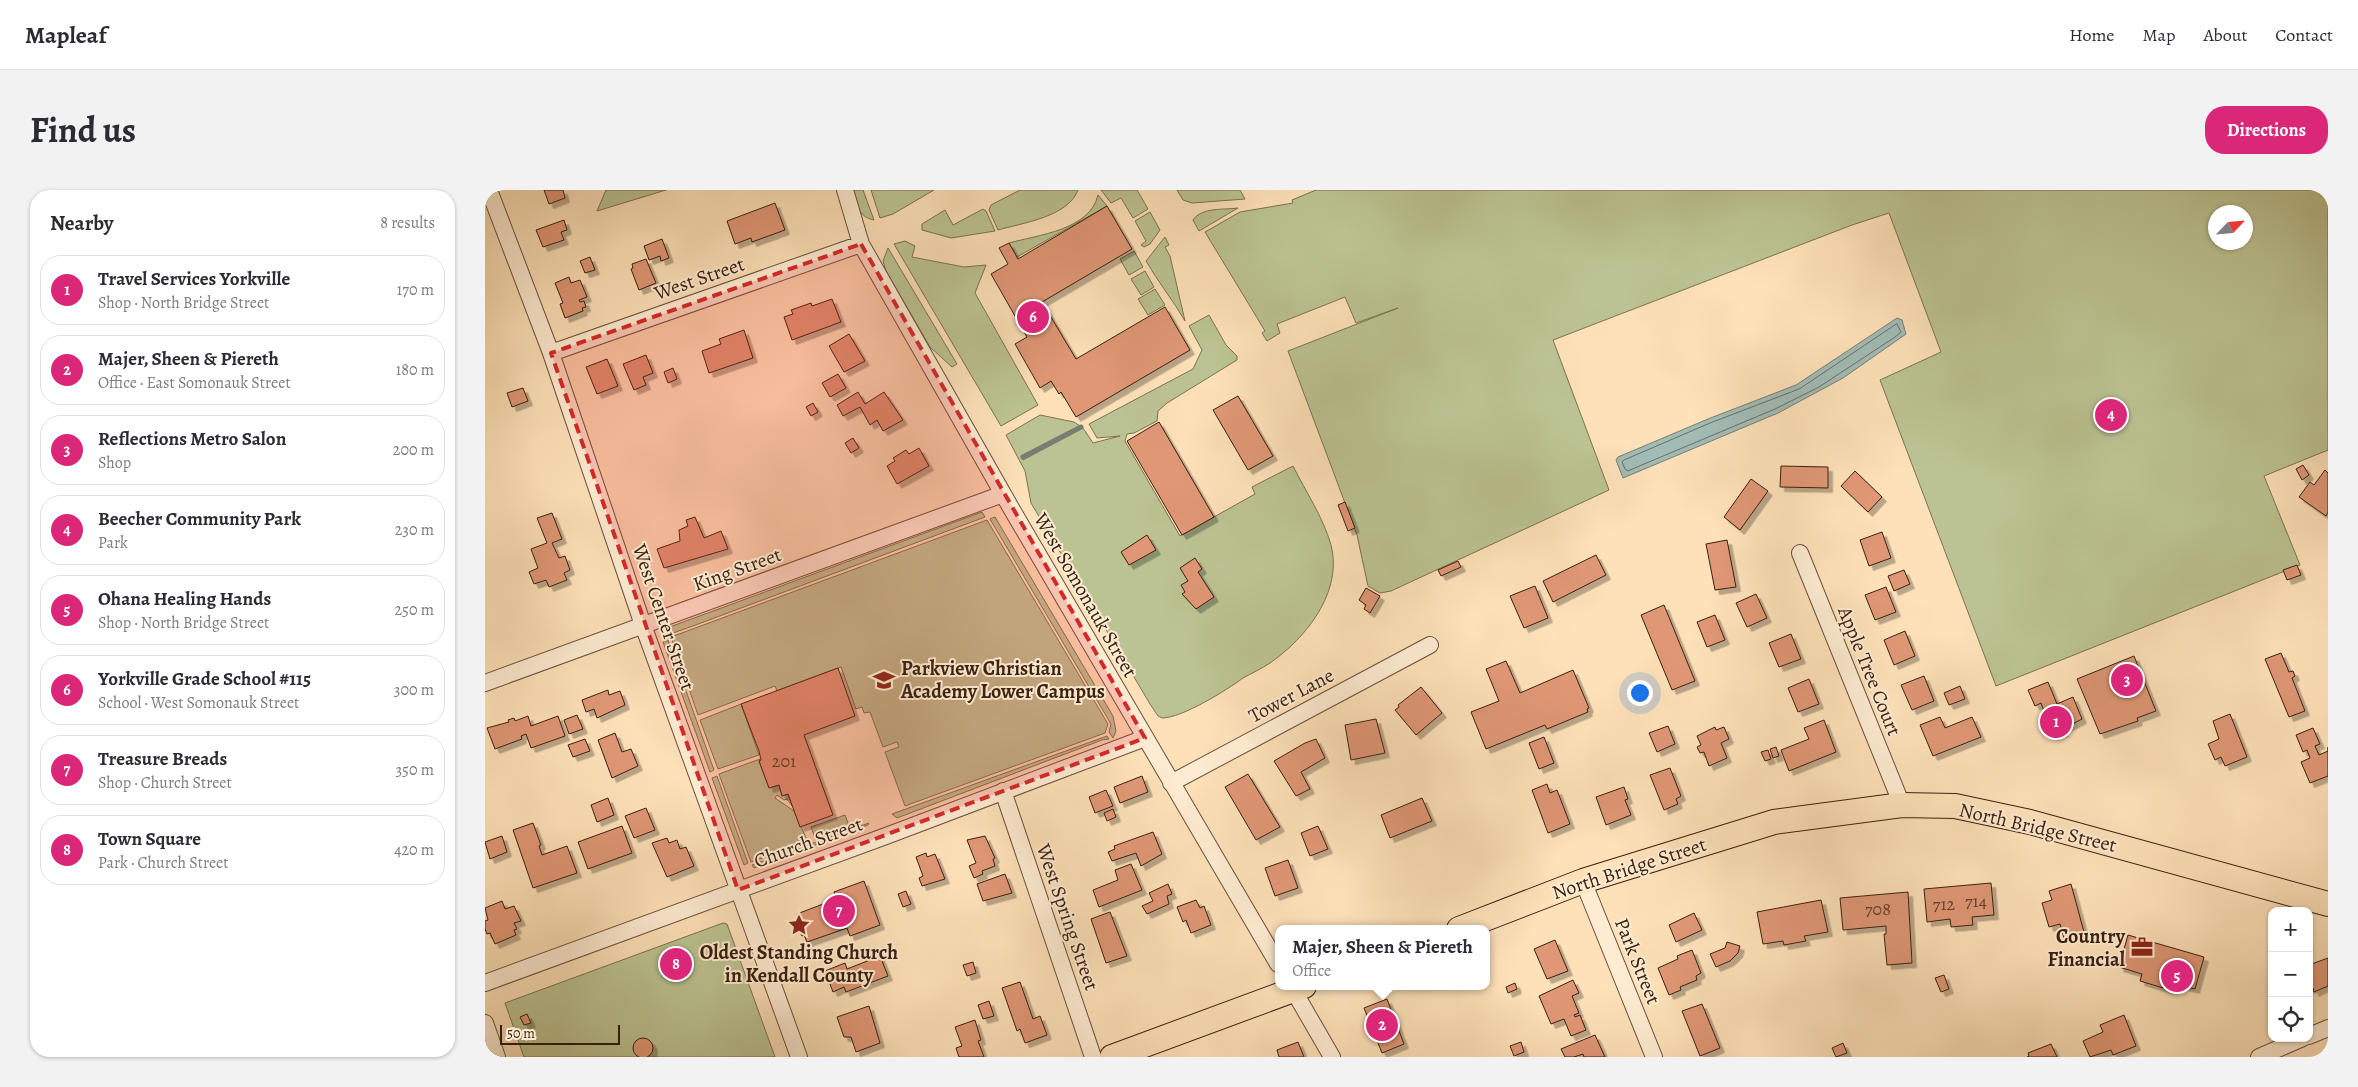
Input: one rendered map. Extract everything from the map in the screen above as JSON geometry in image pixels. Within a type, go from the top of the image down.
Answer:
[{"type":"highway","name":"North Bridge Street","points":[[1469,925],[1583,881],[1775,822],[1901,805],[1955,806],[2030,822],[2328,904]]},
{"type":"highway","points":[[1112,1057],[1291,990]]},
{"type":"street","name":"West Center Street","points":[[489,190],[551,353],[643,625],[799,1057]]},
{"type":"street","name":"West Somonauk Street","points":[[845,190],[861,244],[1003,494],[1275,959]]},
{"type":"street","name":"West Street","points":[[551,353],[861,244]]},
{"type":"street","name":"King Street","points":[[485,683],[1003,494]]},
{"type":"street","name":"Apple Tree Court","points":[[1800,553],[1901,805]]},
{"type":"street","name":"Tower Lane","points":[[1171,783],[1430,645]]},
{"type":"street","name":"Church Street","points":[[485,983],[1145,738]]},
{"type":"street","name":"West Spring Street","points":[[1003,790],[1093,1057]]},
{"type":"street","name":"Park Street","points":[[1583,881],[1654,1057]]},
{"type":"street","points":[[1297,990],[1332,1057]]},
{"type":"street","points":[[485,1023],[497,1057]]},
{"type":"street","points":[[2313,1034],[2328,1028]]},
{"type":"street","points":[[2259,1057],[2294,1042]]},
{"type":"highlighted area","points":[[861,244],[1145,738],[738,890],[551,353]]},
{"type":"green space","points":[[606,190],[666,190],[597,211]]},
{"type":"green space","points":[[852,190],[863,190],[874,220],[861,213]]},
{"type":"green space","points":[[871,190],[934,190],[893,214],[880,218]]},
{"type":"green space","points":[[1020,190],[1078,190],[1065,207],[1055,213],[998,230],[989,210],[991,205]]},
{"type":"green space","points":[[1101,190],[1137,190],[1148,209],[1133,218],[1121,198],[1111,203]]},
{"type":"green space","points":[[1177,190],[1240,190],[1245,199],[1192,203],[1183,200]]},
{"type":"green space","points":[[1316,190],[2328,190],[2328,450],[2264,476],[2300,565],[1996,686],[1880,380],[1941,352],[1889,213],[1852,225],[1553,340],[1609,490],[1391,591],[1380,593],[1368,586],[1357,535],[1288,351],[1398,308],[1356,323],[1345,297],[1277,324],[1280,333],[1267,341],[1262,333],[1265,331],[1205,232],[1240,212],[1293,203],[1292,200]]},
{"type":"green space","points":[[1098,195],[1107,206],[1017,257],[1009,243],[1048,234],[1074,223],[1085,216],[1093,207]]},
{"type":"green space","points":[[1238,208],[1199,231],[1193,220],[1207,211]]},
{"type":"green space","points":[[983,209],[986,211],[995,231],[951,238],[922,230],[922,224],[945,210],[953,225]]},
{"type":"green space","points":[[1150,212],[1160,230],[1150,244],[1144,247],[1141,245],[1146,241],[1135,221]]},
{"type":"green space","points":[[1165,237],[1169,245],[1165,247],[1170,256],[1185,321],[1146,261]]},
{"type":"green space","points":[[905,241],[915,246],[912,257],[964,267],[986,265],[975,293],[1038,405],[1001,426],[894,244]]},
{"type":"green space","points":[[888,248],[957,364],[952,367],[930,347],[886,271],[883,261]]},
{"type":"green space","points":[[1134,251],[1143,267],[1129,275],[1120,259]]},
{"type":"green space","points":[[1145,271],[1154,287],[1141,295],[1131,279]]},
{"type":"green space","points":[[1155,289],[1165,305],[1148,315],[1138,299]]},
{"type":"green space","points":[[1209,315],[1226,345],[1237,356],[1237,360],[1167,403],[1158,411],[1157,421],[1134,433],[1127,434],[1125,441],[1180,536],[1255,494],[1252,487],[1293,466],[1328,535],[1333,563],[1332,580],[1319,612],[1296,641],[1283,653],[1267,665],[1192,709],[1171,717],[1162,718],[1158,716],[1150,704],[1031,503],[1025,471],[1006,435],[1040,415],[1074,422],[1080,426],[1021,456],[1023,460],[1083,428],[1093,443],[1120,436],[1097,438],[1089,424],[1193,369],[1202,350],[1189,326]]},
{"type":"green space","points":[[982,512],[985,517],[693,626],[670,634],[667,628]]},
{"type":"green space","points":[[995,517],[1113,716],[1116,731],[1113,738],[1109,732],[1111,724],[990,519]]},
{"type":"green space","name":"Parkview Christian Academy Lower Campus","points":[[987,520],[1108,724],[1105,733],[905,806],[885,752],[899,747],[897,742],[883,747],[870,712],[864,713],[862,707],[856,709],[841,667],[777,691],[775,686],[698,715],[671,637]]},
{"type":"green space","points":[[668,640],[714,770],[710,772],[663,642]]},
{"type":"green space","points":[[741,704],[759,755],[718,769],[700,720]]},
{"type":"green space","points":[[1107,736],[1109,739],[1102,740],[897,818],[892,814]]},
{"type":"green space","points":[[760,759],[759,761],[769,788],[779,785],[782,796],[788,794],[792,806],[787,799],[784,800],[777,795],[775,798],[794,811],[808,842],[751,862],[719,774]]},
{"type":"green space","points":[[717,776],[748,863],[744,865],[712,778]]},
{"type":"green space","points":[[845,815],[849,826],[815,838],[811,827]]},
{"type":"green space","points":[[869,823],[754,868],[752,865]]},
{"type":"green space","points":[[723,923],[727,924],[775,1057],[524,1057],[505,1003]]},
{"type":"water","points":[[1897,318],[1902,320],[1906,334],[1843,378],[1778,413],[1623,478],[1616,460],[1618,457],[1796,385]]},
{"type":"building","points":[[544,190],[563,190],[565,198],[549,204]]},
{"type":"building","points":[[775,203],[785,230],[752,242],[751,238],[735,244],[727,221]]},
{"type":"building","points":[[1107,206],[1132,249],[1042,302],[1076,359],[1165,307],[1190,350],[1076,417],[1061,392],[1059,394],[1051,381],[1040,388],[1015,344],[1027,337],[991,274],[1008,264],[999,248],[1009,243],[1018,259]]},
{"type":"building","points":[[564,220],[567,230],[561,232],[564,240],[543,247],[536,230]]},
{"type":"building","points":[[662,239],[669,258],[661,261],[660,256],[649,260],[644,246]]},
{"type":"building","points":[[590,257],[595,270],[585,273],[580,261]]},
{"type":"building","points":[[646,259],[656,283],[639,290],[631,269],[633,268],[632,264]]},
{"type":"building","points":[[569,277],[571,283],[580,280],[587,297],[579,300],[580,302],[584,301],[586,307],[582,308],[583,311],[565,318],[560,304],[563,303],[555,283]]},
{"type":"building","points":[[832,299],[841,322],[792,340],[784,317],[793,314],[791,310],[811,303],[812,306]]},
{"type":"building","points":[[744,330],[753,358],[709,373],[702,351],[721,344],[719,339]]},
{"type":"building","points":[[849,334],[865,361],[844,372],[829,346]]},
{"type":"building","points":[[646,355],[653,373],[643,377],[646,385],[634,390],[623,364]]},
{"type":"building","points":[[607,359],[618,386],[597,394],[586,367]]},
{"type":"building","points":[[673,368],[677,379],[668,383],[664,372]]},
{"type":"building","points":[[838,374],[846,388],[830,397],[822,383]]},
{"type":"building","points":[[523,388],[528,401],[512,407],[507,393]]},
{"type":"building","points":[[858,392],[865,404],[884,392],[903,420],[883,431],[877,420],[870,425],[860,407],[843,416],[837,405]]},
{"type":"building","points":[[1238,396],[1273,456],[1248,470],[1213,410]]},
{"type":"building","points":[[813,403],[818,412],[811,416],[806,407]]},
{"type":"building","points":[[1159,422],[1214,517],[1182,535],[1127,441]]},
{"type":"building","points":[[853,438],[859,448],[851,453],[845,443]]},
{"type":"building","points":[[919,448],[929,466],[897,484],[887,466],[895,461],[893,458],[906,450],[909,454]]},
{"type":"building","points":[[2303,465],[2309,475],[2302,480],[2296,469]]},
{"type":"building","points":[[1781,466],[1828,467],[1828,488],[1780,487]]},
{"type":"building","points":[[2325,470],[2328,473],[2328,512],[2326,516],[2299,497],[2310,482],[2314,485]]},
{"type":"building","points":[[1855,471],[1882,497],[1868,512],[1841,486]]},
{"type":"building","points":[[1751,479],[1768,491],[1740,530],[1724,517]]},
{"type":"building","points":[[1345,502],[1355,528],[1348,531],[1338,505]]},
{"type":"building","points":[[552,513],[562,539],[552,543],[559,558],[565,556],[570,570],[564,573],[567,580],[549,587],[546,580],[534,584],[529,572],[538,568],[531,549],[547,543],[537,518]]},
{"type":"building","points":[[695,517],[704,538],[721,531],[728,549],[664,568],[657,549],[680,541],[679,530],[688,526],[686,520]]},
{"type":"building","points":[[1882,532],[1891,558],[1869,566],[1860,540]]},
{"type":"building","points":[[1147,535],[1156,550],[1129,565],[1121,552]]},
{"type":"building","points":[[1727,540],[1736,587],[1715,590],[1706,544]]},
{"type":"building","points":[[1596,555],[1606,575],[1553,602],[1543,581]]},
{"type":"building","points":[[1195,558],[1202,569],[1198,572],[1214,597],[1196,609],[1182,594],[1185,592],[1181,585],[1188,581],[1180,568]]},
{"type":"building","points":[[1458,561],[1461,567],[1441,576],[1438,570]]},
{"type":"building","points":[[2297,565],[2301,575],[2287,580],[2283,570]]},
{"type":"building","points":[[1904,570],[1910,584],[1894,591],[1888,576]]},
{"type":"building","points":[[1535,586],[1548,618],[1524,628],[1510,596]]},
{"type":"building","points":[[1886,587],[1896,612],[1875,620],[1865,595]]},
{"type":"building","points":[[1366,588],[1380,596],[1370,613],[1364,609],[1366,605],[1359,600]]},
{"type":"building","points":[[1756,594],[1767,618],[1747,627],[1736,603]]},
{"type":"building","points":[[1664,605],[1695,681],[1672,690],[1641,615]]},
{"type":"building","points":[[1715,615],[1725,640],[1707,647],[1697,622]]},
{"type":"building","points":[[1905,631],[1915,656],[1894,665],[1884,640]]},
{"type":"building","points":[[1791,634],[1801,659],[1779,667],[1769,643]]},
{"type":"building","points":[[2281,653],[2289,672],[2293,671],[2295,676],[2292,678],[2305,711],[2289,717],[2265,659]]},
{"type":"building","points":[[2134,656],[2156,711],[2137,718],[2138,721],[2100,734],[2077,679]]},
{"type":"building","points":[[1506,661],[1520,693],[1573,670],[1589,708],[1587,709],[1588,712],[1547,729],[1545,725],[1486,749],[1471,712],[1499,701],[1486,669]]},
{"type":"building","points":[[838,668],[855,716],[804,735],[833,815],[800,827],[788,794],[782,796],[779,785],[769,788],[759,761],[761,760],[759,751],[741,704]]},
{"type":"building","points":[[1924,676],[1934,701],[1912,710],[1901,685]]},
{"type":"building","points":[[1809,679],[1819,704],[1798,712],[1788,688]]},
{"type":"building","points":[[2048,682],[2057,704],[2073,697],[2082,719],[2063,729],[2064,732],[2053,736],[2041,703],[2035,706],[2028,690]]},
{"type":"building","points":[[1960,686],[1965,699],[1949,705],[1944,693]]},
{"type":"building","points":[[1421,687],[1442,713],[1416,735],[1395,710],[1399,707],[1398,705]]},
{"type":"building","points":[[608,690],[609,695],[620,691],[625,705],[597,718],[594,709],[586,712],[582,700]]},
{"type":"building","points":[[2230,714],[2247,757],[2225,766],[2221,757],[2215,760],[2208,744],[2219,739],[2213,721]]},
{"type":"building","points":[[577,715],[583,729],[569,734],[564,720]]},
{"type":"building","points":[[528,716],[531,726],[558,716],[565,736],[531,748],[526,734],[521,736],[522,739],[495,749],[487,728],[509,722],[508,720],[514,718],[515,721]]},
{"type":"building","points":[[1940,717],[1945,728],[1972,717],[1981,737],[1933,756],[1920,725]]},
{"type":"building","points":[[1376,719],[1385,753],[1351,760],[1345,725]]},
{"type":"building","points":[[1824,720],[1836,752],[1789,771],[1781,750],[1809,739],[1804,728]]},
{"type":"building","points":[[1668,726],[1675,744],[1657,752],[1649,733]]},
{"type":"building","points":[[1715,727],[1716,730],[1724,727],[1729,739],[1721,743],[1727,758],[1709,766],[1704,752],[1700,753],[1697,747],[1701,745],[1697,736]]},
{"type":"building","points":[[2313,728],[2320,744],[2315,746],[2319,755],[2328,751],[2328,776],[2310,783],[2301,762],[2310,758],[2307,750],[2303,752],[2296,735]]},
{"type":"building","points":[[615,733],[622,752],[631,749],[638,766],[612,778],[598,740]]},
{"type":"building","points":[[1544,737],[1554,763],[1539,769],[1529,743]]},
{"type":"building","points":[[585,739],[590,751],[573,757],[568,745]]},
{"type":"building","points":[[1316,739],[1325,758],[1301,772],[1310,789],[1296,796],[1274,761],[1305,743]]},
{"type":"building","points":[[1776,747],[1779,756],[1773,758],[1770,749]]},
{"type":"building","points":[[1768,750],[1771,759],[1765,761],[1761,752]]},
{"type":"building","points":[[1670,768],[1681,796],[1676,799],[1678,804],[1664,810],[1650,775]]},
{"type":"building","points":[[1248,774],[1280,827],[1256,840],[1225,787]]},
{"type":"building","points":[[1142,776],[1148,792],[1120,803],[1114,787]]},
{"type":"building","points":[[1547,784],[1550,793],[1557,790],[1570,824],[1548,833],[1532,790]]},
{"type":"building","points":[[1624,787],[1628,799],[1625,800],[1631,815],[1606,825],[1596,797]]},
{"type":"building","points":[[1106,790],[1113,806],[1095,813],[1089,797]]},
{"type":"building","points":[[608,798],[614,815],[597,822],[591,805]]},
{"type":"building","points":[[1422,798],[1432,821],[1390,838],[1381,815]]},
{"type":"building","points":[[646,808],[655,830],[634,838],[625,816]]},
{"type":"building","points":[[1113,809],[1116,817],[1107,821],[1104,813]]},
{"type":"building","points":[[533,823],[541,845],[539,846],[542,855],[567,846],[577,873],[533,888],[513,830]]},
{"type":"building","points":[[622,826],[632,853],[588,869],[578,842]]},
{"type":"building","points":[[1318,826],[1328,849],[1310,856],[1301,833]]},
{"type":"building","points":[[1153,832],[1162,854],[1141,866],[1136,853],[1112,861],[1108,852],[1115,849],[1114,846]]},
{"type":"building","points":[[502,836],[507,852],[490,859],[485,842]]},
{"type":"building","points":[[985,836],[995,858],[993,859],[995,866],[982,871],[983,874],[974,878],[969,866],[976,863],[967,840]]},
{"type":"building","points":[[667,838],[669,843],[677,840],[680,849],[686,847],[694,866],[667,877],[652,843]]},
{"type":"building","points":[[926,853],[927,857],[935,854],[945,879],[922,886],[919,878],[923,876],[916,857]]},
{"type":"building","points":[[1288,860],[1298,888],[1275,896],[1265,868]]},
{"type":"building","points":[[1131,864],[1142,890],[1099,907],[1093,890],[1118,880],[1115,870]]},
{"type":"building","points":[[1005,874],[1012,893],[983,901],[977,884]]},
{"type":"building","points":[[864,881],[880,925],[850,936],[847,928],[807,942],[797,926],[801,924],[797,914],[836,899],[834,892]]},
{"type":"building","points":[[1991,883],[1994,915],[1972,917],[1973,925],[1951,927],[1950,919],[1927,922],[1924,889]]},
{"type":"building","points":[[1168,884],[1172,894],[1167,896],[1169,904],[1147,914],[1142,906],[1153,901],[1149,893]]},
{"type":"building","points":[[2071,884],[2084,932],[2064,938],[2060,924],[2049,927],[2042,903],[2052,900],[2049,891]]},
{"type":"building","points":[[906,891],[911,904],[903,907],[898,894]]},
{"type":"building","points":[[1908,892],[1912,963],[1887,965],[1884,934],[1886,934],[1886,926],[1843,930],[1840,898]]},
{"type":"building","points":[[1196,900],[1200,908],[1204,906],[1211,925],[1191,933],[1186,920],[1183,922],[1177,907]]},
{"type":"building","points":[[1821,900],[1828,932],[1804,936],[1806,941],[1784,945],[1783,941],[1763,944],[1757,912]]},
{"type":"building","points":[[502,901],[505,909],[514,906],[521,921],[514,923],[517,929],[514,930],[516,935],[495,944],[490,933],[487,934],[485,929],[485,921],[488,920],[485,908]]},
{"type":"building","points":[[1110,912],[1127,956],[1106,963],[1091,919]]},
{"type":"building","points":[[1694,913],[1702,930],[1676,942],[1669,925]]},
{"type":"building","points":[[2128,935],[2204,957],[2195,989],[2172,983],[2170,990],[2140,981],[2142,974],[2119,967]]},
{"type":"building","points":[[1555,940],[1568,971],[1547,979],[1534,949]]},
{"type":"building","points":[[1727,942],[1740,946],[1738,953],[1730,961],[1716,967],[1710,954],[1725,948]]},
{"type":"building","points":[[1692,950],[1701,973],[1696,976],[1697,980],[1680,987],[1681,990],[1669,995],[1658,968],[1678,959],[1677,956]]},
{"type":"building","points":[[880,956],[888,976],[846,992],[844,987],[833,992],[825,971],[845,963],[847,969]]},
{"type":"building","points":[[2328,958],[2328,986],[2314,992],[2313,988],[2313,964]]},
{"type":"building","points":[[973,962],[976,973],[967,976],[963,965]]},
{"type":"building","points":[[1944,975],[1949,989],[1941,992],[1935,978]]},
{"type":"building","points":[[1573,980],[1579,993],[1572,996],[1579,1013],[1574,1015],[1575,1017],[1580,1015],[1586,1030],[1571,1036],[1564,1019],[1551,1024],[1539,996]]},
{"type":"building","points":[[1020,982],[1033,1019],[1040,1016],[1047,1035],[1025,1043],[1020,1029],[1017,1031],[1002,988]]},
{"type":"building","points":[[1515,983],[1517,989],[1508,993],[1506,987]]},
{"type":"building","points":[[1387,999],[1404,1044],[1382,1053],[1364,1008]]},
{"type":"building","points":[[989,1001],[994,1016],[983,1019],[978,1005]]},
{"type":"building","points":[[1702,1004],[1720,1048],[1700,1056],[1682,1011]]},
{"type":"building","points":[[869,1006],[880,1043],[856,1052],[851,1037],[844,1037],[837,1017]]},
{"type":"building","points":[[527,1014],[531,1023],[524,1025],[520,1017]]},
{"type":"building","points":[[2124,1015],[2136,1046],[2113,1055],[2111,1050],[2090,1057],[2083,1041],[2103,1032],[2100,1025]]},
{"type":"building","points":[[975,1020],[981,1040],[978,1041],[984,1057],[959,1057],[956,1048],[962,1046],[955,1027]]},
{"type":"building","points":[[1595,1035],[1605,1057],[1584,1057],[1583,1054],[1565,1057],[1561,1049]]},
{"type":"building","points":[[639,1038],[647,1038],[653,1044],[653,1052],[647,1058],[639,1058],[633,1052],[633,1044]]},
{"type":"building","points":[[1298,1042],[1304,1057],[1279,1057],[1277,1050]]},
{"type":"building","points":[[1521,1042],[1524,1052],[1514,1056],[1510,1046]]},
{"type":"building","points":[[1843,1043],[1847,1053],[1836,1057],[1832,1048]]},
{"type":"building","points":[[2051,1044],[2057,1057],[2027,1057],[2029,1056],[2028,1053]]},
{"type":"waterway","points":[[1023,457],[1081,427]]},
{"type":"place","name":"Yorkville Grade School #115","points":[[1033,317]]},
{"type":"place","name":"Beecher Community Park","points":[[2111,415]]},
{"type":"place","name":"Parkview Christian Academy Lower Campus","points":[[884,680]]},
{"type":"place","name":"Reflections Metro Salon","points":[[2127,680]]},
{"type":"place","name":"Travel Services Yorkville","points":[[2056,722]]},
{"type":"place","name":"Treasure Breads","points":[[839,911]]},
{"type":"place","name":"Oldest Standing Church in Kendall County","points":[[799,925]]},
{"type":"place","name":"Country Financial","points":[[2142,947]]},
{"type":"place","name":"Town Square","points":[[676,964]]},
{"type":"place","name":"Ohana Healing Hands","points":[[2177,976]]},
{"type":"place","name":"Majer, Sheen & Piereth","points":[[1382,1025]]}]
